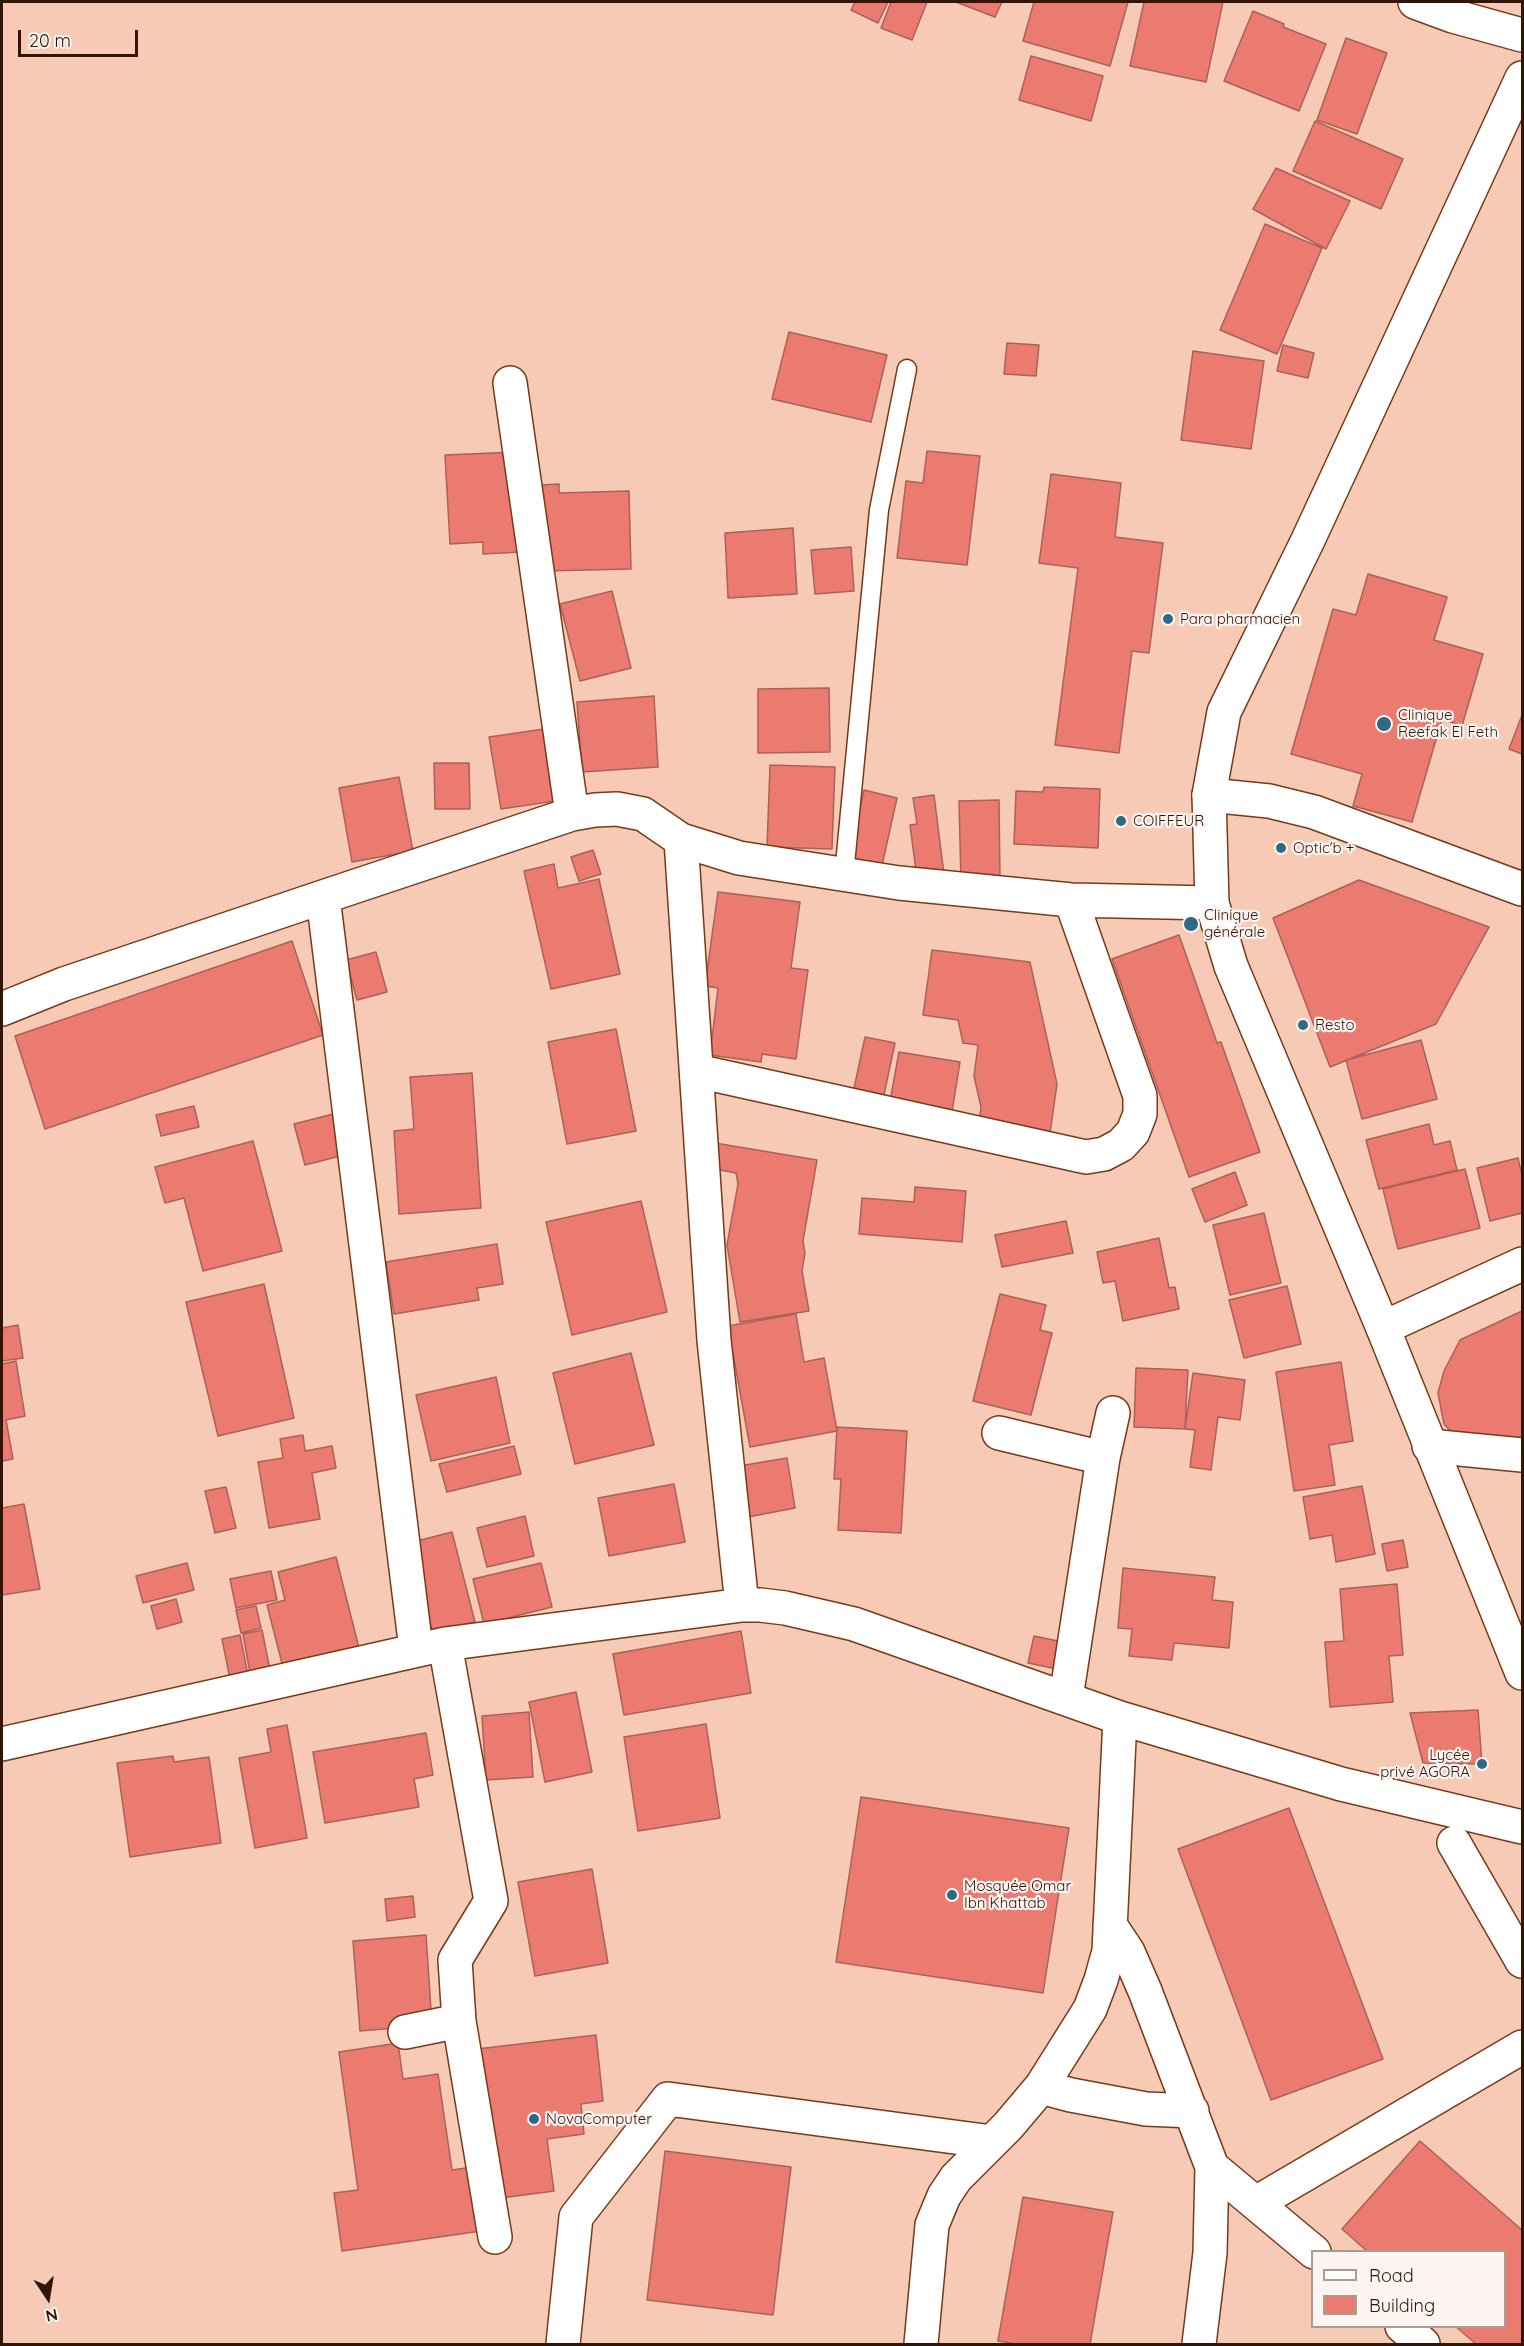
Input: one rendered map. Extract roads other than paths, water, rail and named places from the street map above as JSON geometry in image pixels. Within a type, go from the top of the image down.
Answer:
[{"type":"street","points":[[1415,2],[1453,16],[1522,35]]},
{"type":"street","points":[[1522,78],[1308,540],[1224,712],[1209,795],[1212,903],[1231,966],[1383,1328],[1522,1673]]},
{"type":"street","points":[[510,383],[572,814]]},
{"type":"street","points":[[1209,795],[1269,801],[1314,812],[1522,889]]},
{"type":"street","points":[[2,1009],[64,984],[323,897],[572,814],[595,810],[630,810],[643,814],[681,840],[739,858],[844,874],[958,890],[1071,900],[1212,903]]},
{"type":"street","points":[[681,840],[714,1340],[742,1605]]},
{"type":"street","points":[[323,897],[430,1646],[491,1901],[455,1960],[459,2020],[495,2237]]},
{"type":"street","points":[[697,1071],[1086,1157],[1104,1154],[1121,1145],[1133,1132],[1140,1114],[1140,1096],[1071,900]]},
{"type":"street","points":[[1383,1328],[1522,1264]]},
{"type":"street","points":[[1066,1698],[1103,1458],[1113,1413]]},
{"type":"street","points":[[999,1433],[1103,1458]]},
{"type":"street","points":[[1430,1446],[1522,1455]]},
{"type":"street","points":[[2,1744],[430,1646],[742,1605],[785,1608],[854,1624],[1120,1718],[1341,1784],[1522,1827]]},
{"type":"street","points":[[921,2344],[932,2225],[944,2196],[956,2178],[1041,2087],[1090,2009],[1109,1951],[1120,1718]]},
{"type":"street","points":[[1454,1843],[1522,1961]]},
{"type":"street","points":[[1110,1925],[1128,1952],[1141,1981],[1212,2167],[1210,2253],[1199,2344]]},
{"type":"street","points":[[405,2032],[459,2020]]},
{"type":"street","points":[[1256,2203],[1522,2047]]},
{"type":"street","points":[[1041,2087],[1146,2109],[1192,2111]]},
{"type":"street","points":[[563,2344],[576,2217],[668,2099],[992,2142]]},
{"type":"street","points":[[1212,2167],[1312,2250]]},
{"type":"street","points":[[1404,2328],[1423,2344]]},
{"type":"lane","points":[[844,874],[879,510],[907,369]]},
{"type":"place","name":"Para pharmacien","points":[[1168,619]]},
{"type":"place","name":"Clinique Reefak El Feth","points":[[1384,724]]},
{"type":"place","name":"COIFFEUR","points":[[1121,821]]},
{"type":"place","name":"Optic'b +","points":[[1281,848]]},
{"type":"place","name":"Clinique générale","points":[[1191,924]]},
{"type":"place","name":"Resto","points":[[1303,1025]]},
{"type":"place","name":"Lycée privé AGORA","points":[[1482,1764]]},
{"type":"place","name":"Mosquée Omar Ibn Khattab","points":[[952,1895]]},
{"type":"place","name":"NovaComputer","points":[[534,2119]]}]
